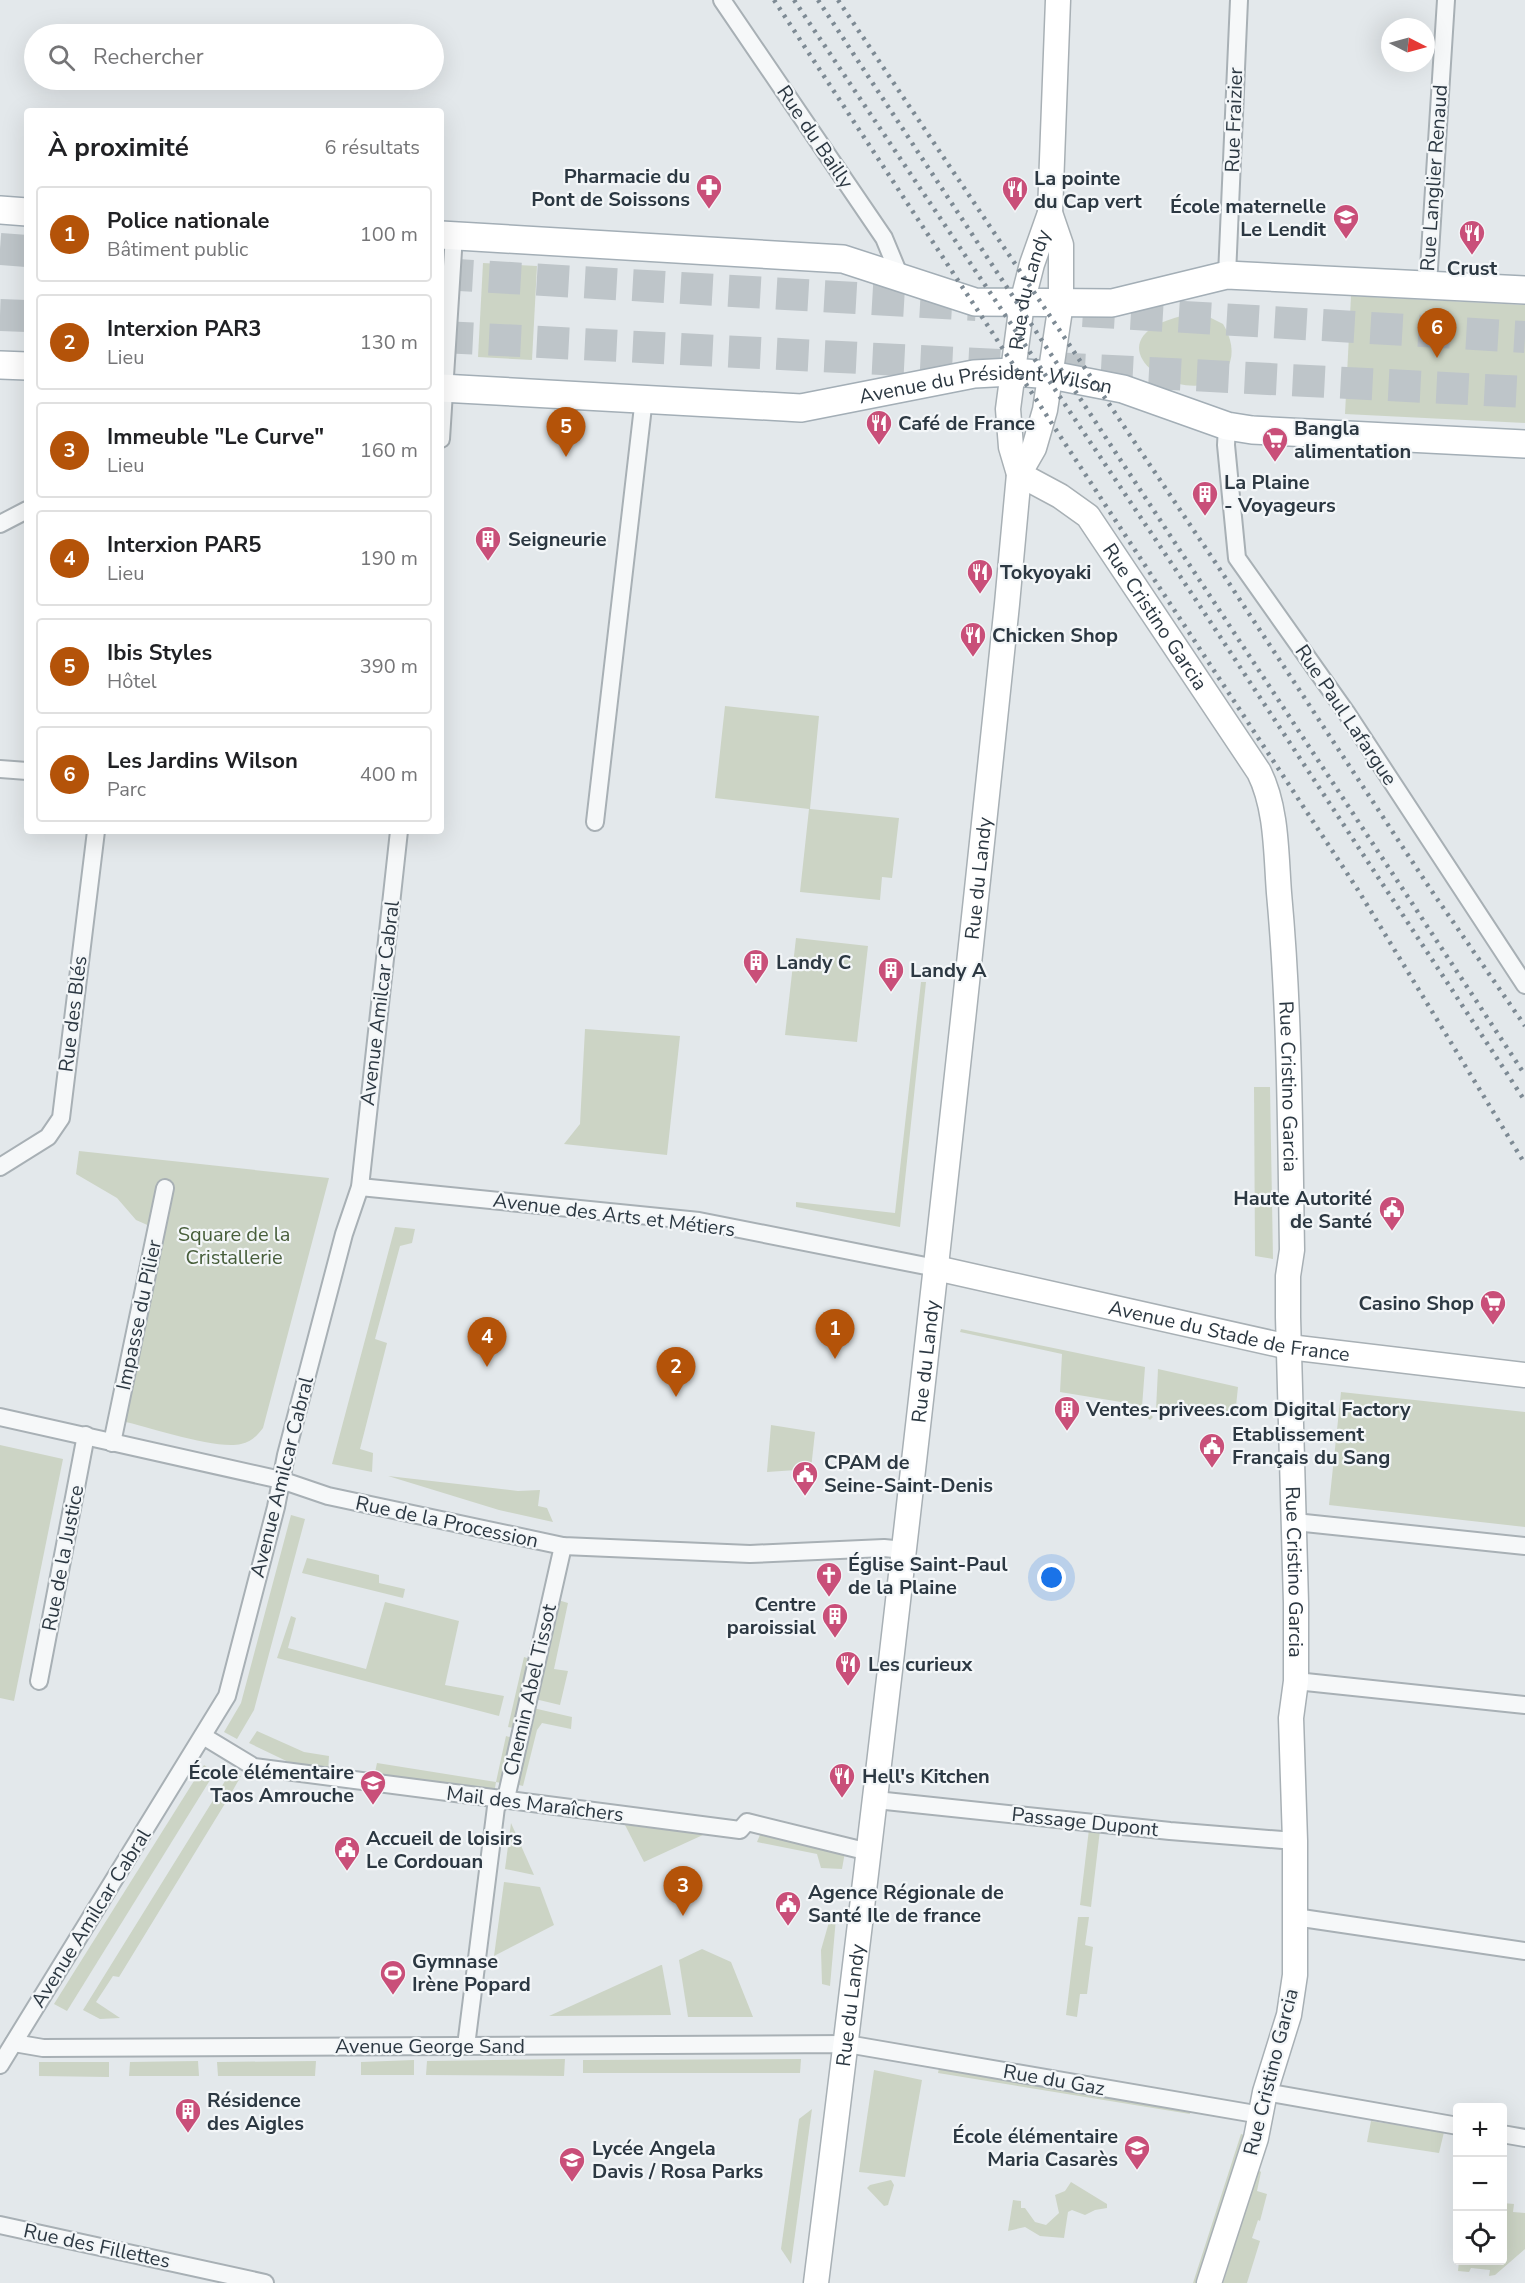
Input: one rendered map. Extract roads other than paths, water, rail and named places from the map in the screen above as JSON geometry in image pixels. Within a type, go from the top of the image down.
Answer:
[{"type":"main road","name":"Rue du Landy","points":[[816,2283],[876,1800],[936,1268],[1019,474],[1011,447],[1008,409],[1012,372],[1022,303],[1032,264],[1050,213],[1058,0]]},
{"type":"main road","points":[[0,210],[24,212]]},
{"type":"main road","name":"Rue du Landy","points":[[1019,474],[1034,448],[1045,410],[1061,303],[1062,245],[1050,213]]},
{"type":"main road","points":[[448,235],[843,259],[975,302],[1112,303],[1227,275],[1525,290]]},
{"type":"main road","points":[[0,365],[24,366]]},
{"type":"main road","name":"Avenue du Président Wilson","points":[[444,388],[801,408],[974,374],[1012,372],[1051,375],[1123,389],[1227,426],[1283,433],[1525,444]]},
{"type":"main road","name":"Rue Cristino Garcia","points":[[1019,474],[1060,496],[1088,516],[1265,785],[1275,847],[1287,976],[1292,1250],[1288,1276],[1295,1522],[1296,1681],[1292,1695],[1291,1718],[1295,1841],[1293,1996],[1209,2283]]},
{"type":"main road","name":"Avenue du Stade de France","points":[[936,1268],[1289,1347],[1525,1375]]},
{"type":"street","name":"Rue du Bailly","points":[[722,0],[884,238],[901,279]]},
{"type":"street","name":"Rue Fraizier","points":[[1227,275],[1239,0]]},
{"type":"street","name":"Rue Langlier Renaud","points":[[1428,284],[1446,0]]},
{"type":"street","points":[[444,357],[448,235]]},
{"type":"street","points":[[595,822],[644,398]]},
{"type":"street","name":"Rue Paul Lafargue","points":[[1227,426],[1237,558],[1346,712],[1525,985]]},
{"type":"street","points":[[0,524],[24,512]]},
{"type":"street","points":[[0,769],[24,771]]},
{"type":"street","name":"Rue des Blés","points":[[0,1167],[48,1137],[61,1118],[96,834]]},
{"type":"street","name":"Avenue Amilcar Cabral","points":[[0,2065],[226,1696],[344,1234],[360,1187],[399,834]]},
{"type":"street","name":"Avenue des Arts et Métiers","points":[[360,1187],[699,1221],[936,1268]]},
{"type":"street","name":"Impasse du Pilier","points":[[112,1443],[165,1188]]},
{"type":"street","name":"Rue de la Procession","points":[[0,1417],[281,1480],[328,1497],[563,1546],[750,1554],[884,1548],[904,1550]]},
{"type":"street","name":"Rue de la Justice","points":[[39,1681],[86,1435]]},
{"type":"street","points":[[1295,1522],[1525,1546]]},
{"type":"street","name":"Chemin Abel Tissot","points":[[466,2046],[496,1807],[507,1794],[563,1546]]},
{"type":"street","points":[[1296,1681],[1525,1705]]},
{"type":"street","name":"Mail des Maraîchers","points":[[203,1736],[255,1767],[502,1801],[740,1830],[747,1822],[869,1852]]},
{"type":"street","name":"Passage Dupont","points":[[876,1800],[1170,1831],[1295,1841]]},
{"type":"street","points":[[1295,1917],[1525,1950]]},
{"type":"street","name":"Avenue George Sand","points":[[14,2043],[42,2048],[847,2044]]},
{"type":"street","name":"Rue du Gaz","points":[[847,2044],[1263,2104],[1453,2125]]},
{"type":"street","points":[[1507,2135],[1525,2138]]},
{"type":"street","name":"Rue des Fillettes","points":[[0,2225],[265,2283]]},
{"type":"tunnel","points":[[0,249],[24,251]]},
{"type":"tunnel","points":[[444,274],[976,305]]},
{"type":"tunnel","points":[[1083,311],[1525,337]]},
{"type":"tunnel","points":[[0,315],[24,316]]},
{"type":"tunnel","points":[[444,337],[1000,365]]},
{"type":"tunnel","points":[[1053,368],[1525,392]]},
{"type":"railway","points":[[774,0],[1358,890],[1525,1164]]},
{"type":"railway","points":[[794,0],[1194,597],[1525,1101]]},
{"type":"railway","points":[[818,0],[1525,1075]]},
{"type":"railway","points":[[838,0],[1215,562],[1431,890],[1525,1026]]},
{"type":"place","name":"Pharmacie du Pont de Soissons","points":[[709,210]]},
{"type":"place","name":"La pointe du Cap vert","points":[[1015,212]]},
{"type":"place","name":"École maternelle Le Lendit","points":[[1346,240]]},
{"type":"place","name":"Crust","points":[[1472,256]]},
{"type":"place","name":"Les Jardins Wilson","points":[[1437,358]]},
{"type":"place","name":"Café de France","points":[[879,446]]},
{"type":"place","name":"Ibis Styles","points":[[566,457]]},
{"type":"place","name":"Bangla alimentation","points":[[1275,463]]},
{"type":"place","name":"La Plaine - Voyageurs","points":[[1205,517]]},
{"type":"place","name":"Seigneurie","points":[[488,562]]},
{"type":"place","name":"Tokyoyaki","points":[[980,595]]},
{"type":"place","name":"Chicken Shop","points":[[973,658]]},
{"type":"place","name":"Landy C","points":[[756,985]]},
{"type":"place","name":"Landy A","points":[[891,993]]},
{"type":"place","name":"Haute Autorité de Santé","points":[[1392,1232]]},
{"type":"place","name":"Casino Shop","points":[[1493,1326]]},
{"type":"place","name":"Police nationale","points":[[835,1359]]},
{"type":"place","name":"Interxion PAR5","points":[[487,1367]]},
{"type":"place","name":"Interxion PAR3","points":[[676,1397]]},
{"type":"place","name":"Ventes-privees.com Digital Factory","points":[[1067,1432]]},
{"type":"place","name":"Etablissement Français du Sang","points":[[1212,1469]]},
{"type":"place","name":"CPAM de Seine-Saint-Denis","points":[[805,1497]]},
{"type":"place","name":"Église Saint-Paul de la Plaine","points":[[829,1598]]},
{"type":"place","name":"Centre paroissial","points":[[835,1639]]},
{"type":"place","name":"Les curieux","points":[[848,1687]]},
{"type":"place","name":"Hell's Kitchen","points":[[842,1799]]},
{"type":"place","name":"École élémentaire Taos Amrouche","points":[[373,1806]]},
{"type":"place","name":"Accueil de loisirs Le Cordouan","points":[[347,1872]]},
{"type":"place","name":"Immeuble \"Le Curve\"","points":[[683,1916]]},
{"type":"place","name":"Agence Régionale de Santé Ile de france","points":[[788,1927]]},
{"type":"place","name":"Gymnase Irène Popard","points":[[393,1996]]},
{"type":"place","name":"Résidence des Aigles","points":[[188,2134]]},
{"type":"place","name":"École élémentaire Maria Casarès","points":[[1137,2171]]},
{"type":"place","name":"Lycée Angela Davis / Rosa Parks","points":[[572,2183]]},
{"type":"park label","name":"Square de la Cristallerie","points":[[234,1246]]}]
